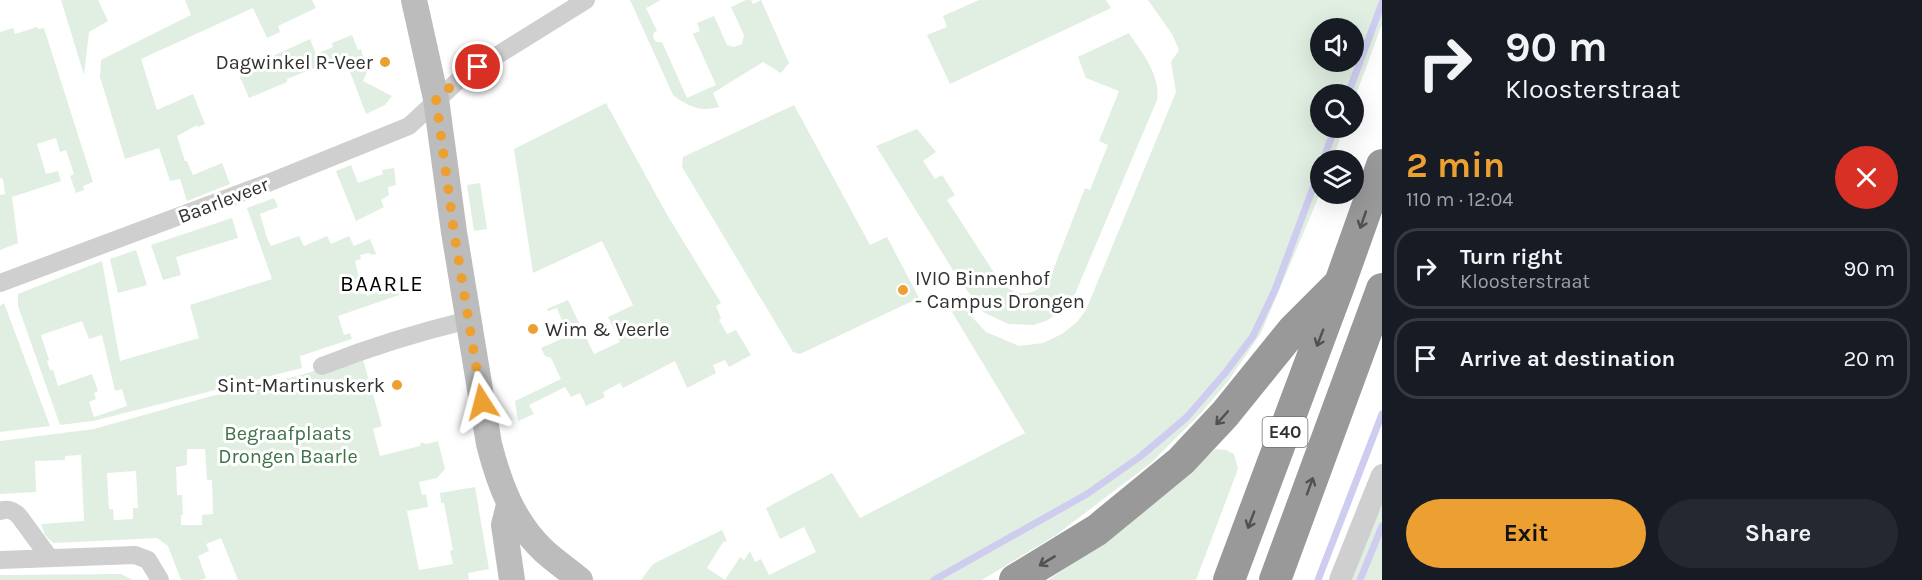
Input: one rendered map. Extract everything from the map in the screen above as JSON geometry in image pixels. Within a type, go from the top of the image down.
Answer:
[{"type":"highway","name":"E40","points":[[1229,580],[1341,283],[1382,165]]},
{"type":"highway","points":[[1015,580],[1097,530],[1181,461],[1225,414],[1293,330],[1341,283]]},
{"type":"highway","name":"E40","points":[[1275,580],[1382,289]]},
{"type":"main road","points":[[414,0],[436,99],[489,444],[497,474],[509,505],[523,526],[542,549],[580,580]]},
{"type":"main road","points":[[509,505],[504,525],[512,580]]},
{"type":"street","name":"Baarleveer","points":[[0,284],[268,183],[409,126],[461,78],[586,0]]},
{"type":"street","points":[[322,366],[396,339],[469,320]]},
{"type":"street","points":[[1340,580],[1382,475]]},
{"type":"street","points":[[0,511],[7,509],[19,516],[49,557]]},
{"type":"street","points":[[0,560],[135,555],[148,561],[160,580]]},
{"type":"green space","points":[[61,0],[98,0],[108,21],[89,32],[84,75]]},
{"type":"green space","points":[[185,0],[312,0],[316,8],[278,26],[280,32],[267,38],[253,8],[141,59],[157,110],[193,94],[205,124],[198,127],[197,125],[177,136],[185,161],[193,175],[222,163],[230,184],[187,201],[180,179],[170,181],[159,148],[125,159],[100,77],[101,60],[191,15]]},
{"type":"green space","points":[[630,0],[661,0],[646,8],[657,31],[654,32],[653,37],[656,42],[662,42],[687,98],[716,85],[693,34],[700,31],[697,23],[714,16],[727,45],[734,47],[742,44],[744,35],[731,7],[746,0],[751,0],[753,4],[761,0],[789,63],[781,73],[763,62],[713,93],[719,107],[700,109],[684,103],[673,95]]},
{"type":"green space","points":[[979,0],[1106,0],[1111,8],[950,84],[927,35],[947,27],[943,16]]},
{"type":"green space","points":[[1148,0],[1382,0],[1382,24],[1360,84],[1310,84],[1310,138],[1340,138],[1336,150],[1310,150],[1310,204],[1315,204],[1261,333],[1229,380],[1201,413],[1151,463],[1056,535],[982,580],[725,580],[740,557],[744,560],[750,551],[755,562],[761,559],[769,575],[816,552],[804,527],[780,539],[766,508],[832,473],[860,518],[1025,433],[952,312],[960,304],[986,332],[1019,346],[1043,343],[1062,334],[1077,322],[1086,310],[1176,92],[1171,62],[1179,50],[1172,34]]},
{"type":"green space","points":[[37,27],[38,29],[44,28],[93,182],[83,186],[84,190],[76,193],[70,176],[74,174],[66,150],[60,152],[56,138],[37,144],[46,174],[58,171],[61,181],[12,197],[18,243],[0,250],[0,195],[5,194],[3,179],[0,178],[0,32],[13,28],[15,34]]},
{"type":"green space","points":[[1129,33],[1145,56],[1153,73],[1157,100],[1072,301],[1048,320],[1034,325],[1008,324],[983,312],[956,275],[876,146],[917,129],[936,152],[923,161],[935,179],[942,175],[955,195],[947,200],[1000,282],[1020,293],[1032,292],[1050,278],[1085,188],[1090,190],[1108,145],[1099,141],[1119,91],[1086,78],[1078,57]]},
{"type":"green space","points":[[352,35],[358,50],[361,49],[367,72],[363,81],[392,96],[385,105],[366,114],[344,56],[287,79],[287,82],[249,98],[238,72],[310,39],[316,54],[333,47],[332,43]]},
{"type":"green space","points":[[606,103],[666,213],[721,303],[716,306],[721,318],[719,320],[727,334],[736,330],[751,355],[729,367],[725,360],[713,365],[716,373],[687,388],[675,361],[623,388],[620,383],[603,392],[605,397],[586,406],[580,393],[571,397],[565,387],[529,405],[534,414],[518,421],[515,401],[561,379],[551,358],[545,356],[541,348],[568,336],[557,308],[548,311],[547,309],[568,300],[594,354],[620,342],[608,317],[633,305],[602,241],[533,273],[514,149]]},
{"type":"green space","points":[[794,105],[870,245],[887,237],[919,298],[800,354],[793,352],[682,167],[683,157]]},
{"type":"green space","points":[[351,165],[358,183],[383,174],[382,170],[394,168],[396,185],[388,187],[389,195],[381,200],[384,207],[356,221],[336,171]]},
{"type":"green space","points":[[480,183],[487,229],[474,231],[467,185]]},
{"type":"green space","points":[[274,198],[278,207],[260,214],[271,246],[299,236],[304,246],[327,236],[331,244],[349,236],[354,246],[370,239],[376,254],[360,255],[361,259],[355,261],[359,278],[356,279],[361,294],[366,293],[367,296],[390,288],[391,293],[398,291],[399,295],[338,316],[344,335],[350,333],[352,339],[300,356],[302,368],[93,421],[60,425],[18,306],[18,294],[102,261],[120,361],[199,338],[190,305],[272,279],[247,208]],"holes":[[[82,321],[89,339],[102,335],[115,391],[122,389],[127,406],[94,417],[89,402],[96,399],[94,393],[98,391],[92,374],[58,386],[53,370],[50,370],[41,335]]]},
{"type":"green space","points":[[232,218],[238,238],[176,257],[181,275],[163,280],[151,245]]},
{"type":"green space","points":[[136,250],[147,285],[118,293],[110,259]]},
{"type":"green space","points":[[4,303],[50,426],[0,432],[0,306]]},
{"type":"green space","name":"Begraafplaats Drongen Baarle","points":[[362,356],[382,426],[373,429],[380,456],[420,446],[421,442],[426,444],[438,441],[445,469],[437,478],[419,482],[422,495],[426,494],[428,507],[407,511],[419,570],[453,564],[450,551],[453,550],[440,493],[475,487],[489,569],[468,573],[469,580],[238,580],[221,538],[206,544],[209,551],[198,556],[206,578],[181,580],[168,546],[157,538],[53,543],[45,535],[41,524],[84,521],[81,455],[65,456],[65,460],[35,461],[36,492],[0,494],[0,441],[94,429],[208,397],[301,375]],"holes":[[[187,449],[205,449],[207,480],[212,480],[213,514],[202,515],[202,525],[181,525],[182,495],[177,495],[176,467],[187,465]],[[136,471],[138,508],[133,508],[133,519],[114,520],[113,509],[109,509],[107,473]]]},
{"type":"green space","points":[[1216,449],[1234,454],[1238,469],[1196,580],[1048,580],[1123,529]]},
{"type":"green space","points":[[1382,500],[1382,580],[1351,580]]},
{"type":"green space","points":[[722,530],[727,541],[723,542],[707,568],[725,580],[641,580],[653,564]]},
{"type":"green space","points":[[121,574],[133,580],[0,580],[0,575]]},
{"type":"waterway","points":[[1352,84],[1382,3]]},
{"type":"waterway","points":[[1327,150],[1331,138]]},
{"type":"waterway","points":[[934,580],[1087,494],[1141,456],[1187,417],[1253,336],[1275,290],[1310,196]]},
{"type":"waterway","points":[[1318,580],[1382,414]]},
{"type":"waterway","points":[[1360,580],[1382,526]]},
{"type":"place","name":"Dagwinkel R-Veer","points":[[385,62]]},
{"type":"place","name":"IVIO Binnenhof - Campus Drongen","points":[[903,290]]},
{"type":"place","name":"Wim & Veerle","points":[[533,329]]},
{"type":"place","name":"Sint-Martinuskerk","points":[[397,385]]},
{"type":"district","name":"BAARLE","points":[[382,283]]},
{"type":"route","points":[[478,67],[436,99],[454,232],[482,402]]}]
